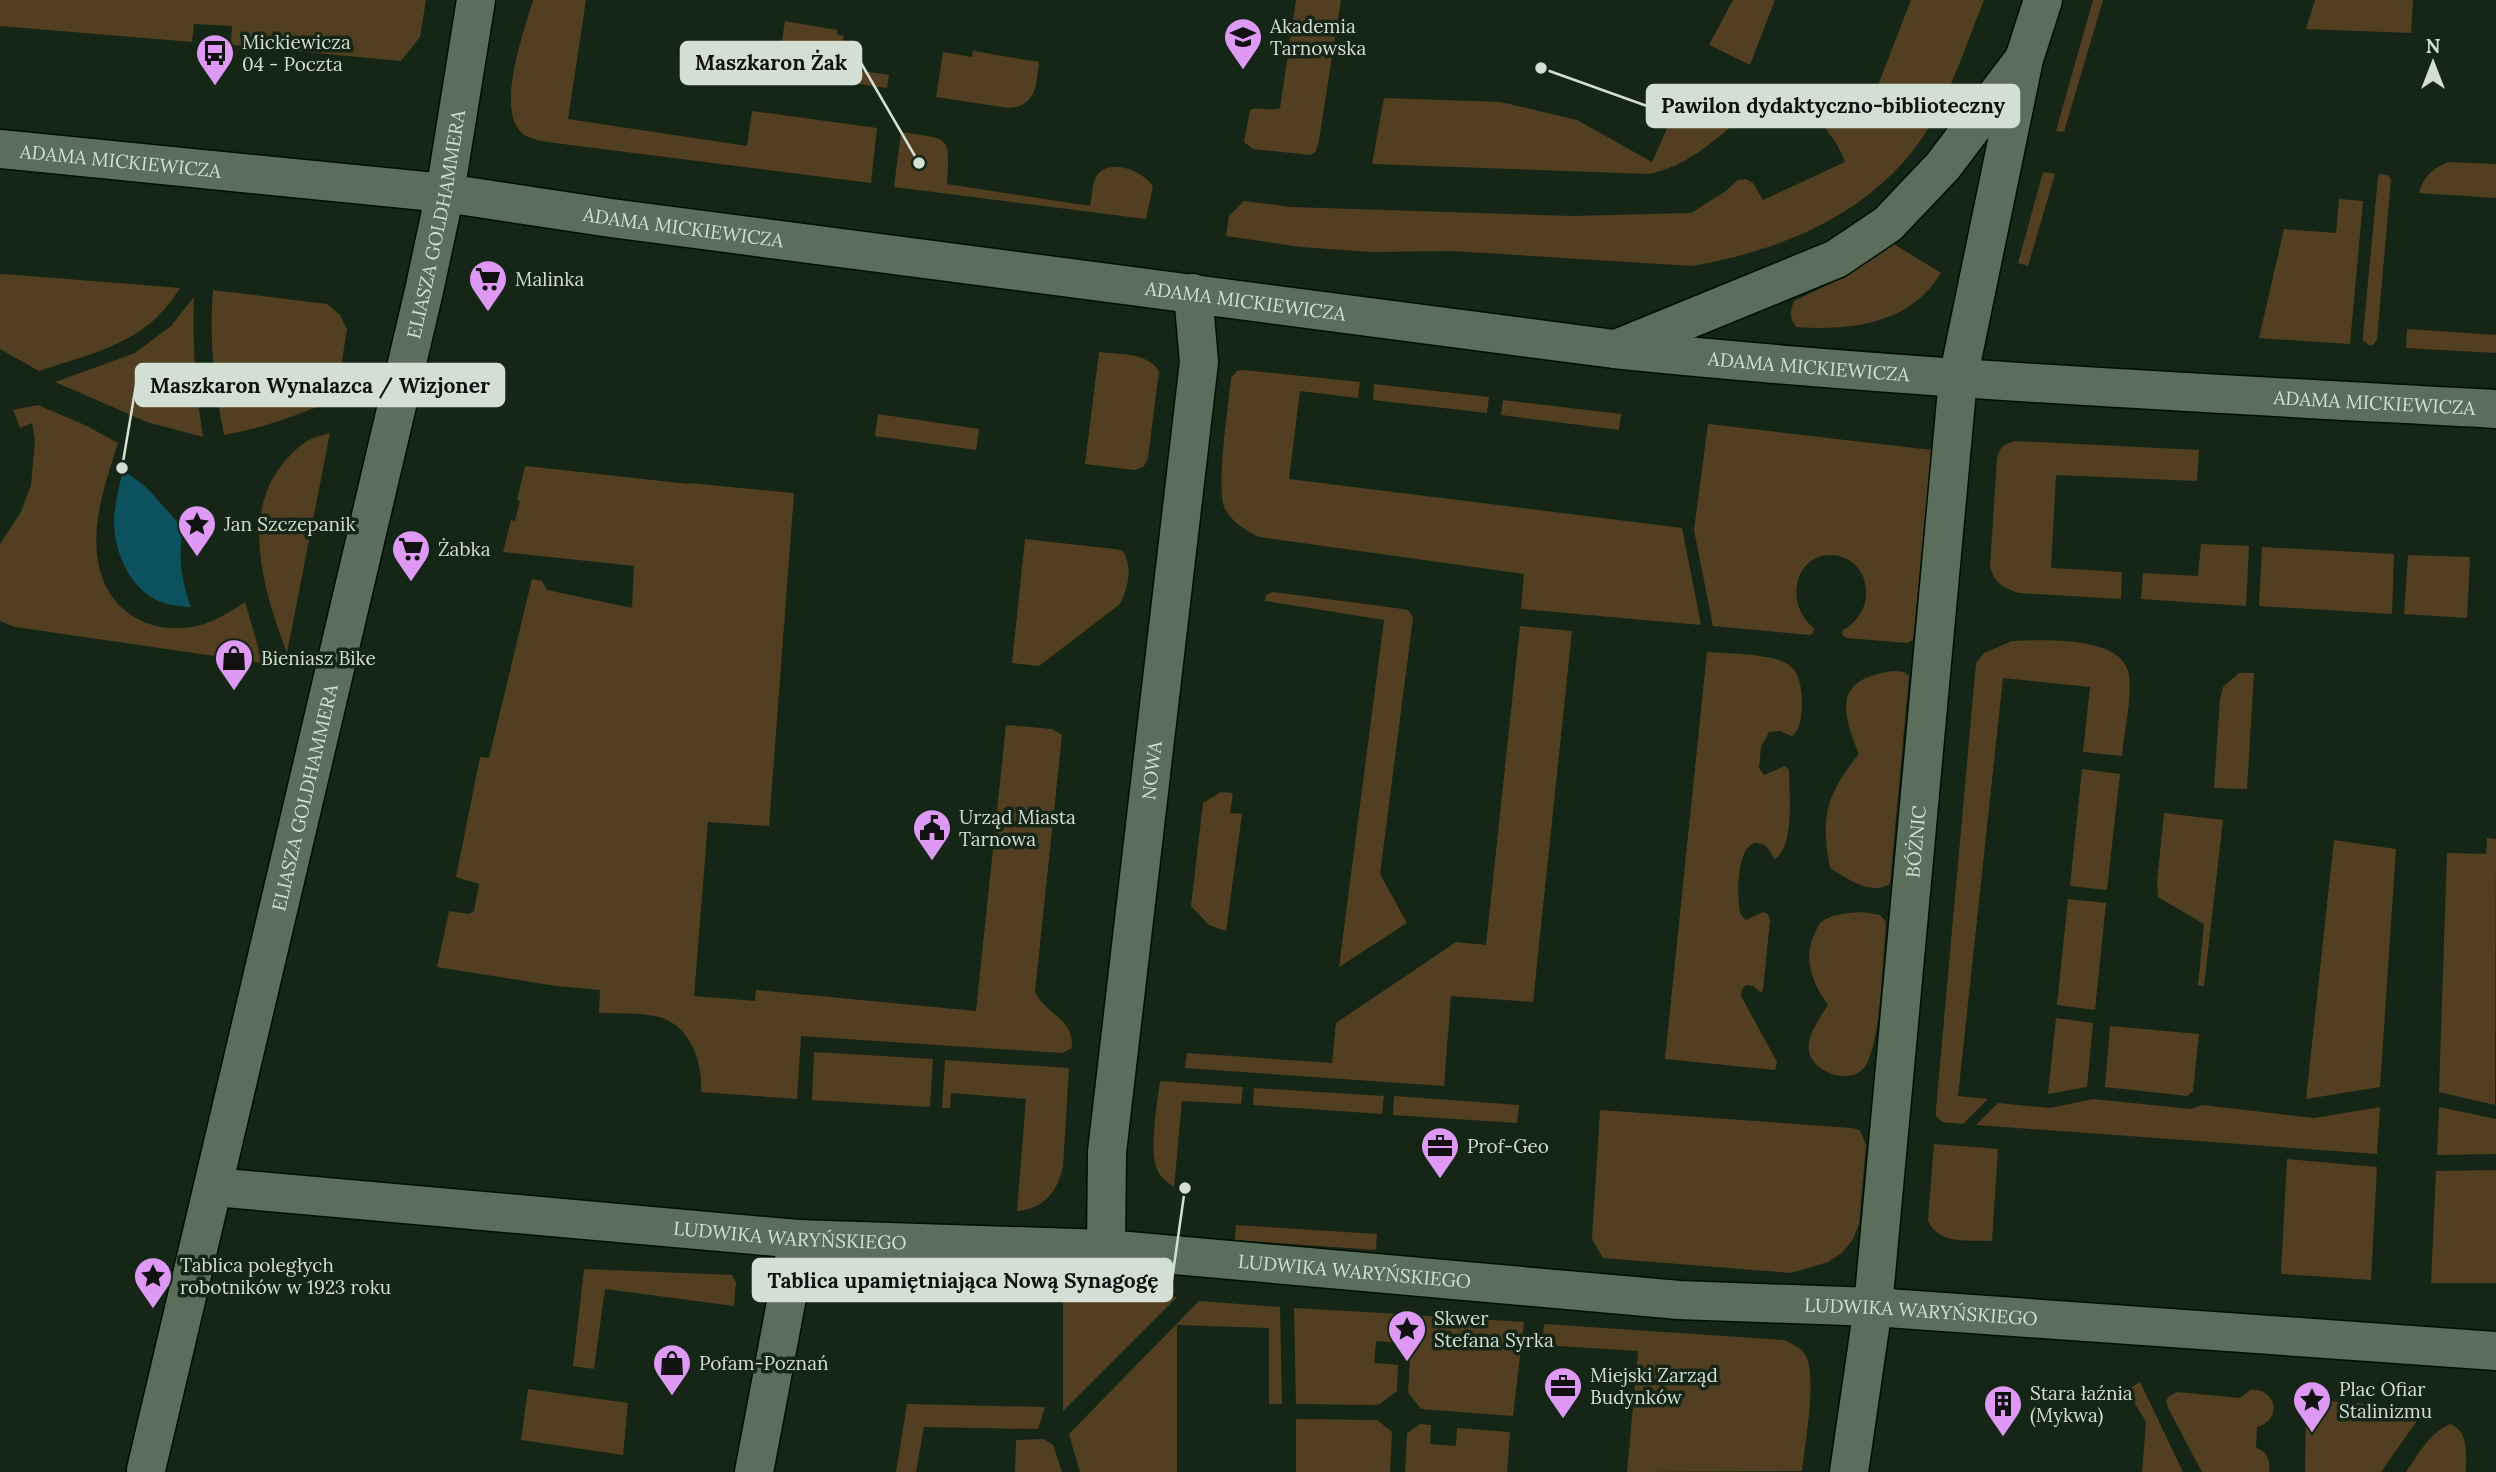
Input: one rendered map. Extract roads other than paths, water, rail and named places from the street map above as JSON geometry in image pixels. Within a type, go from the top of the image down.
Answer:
[{"type":"street","name":"ELIASZA GOLDHAMMERA","points":[[146,1470],[446,192],[476,0]]},
{"type":"street","points":[[1614,349],[1836,259],[1888,225],[1943,166],[2024,59],[2043,0]]},
{"type":"street","name":"BÓŻNIC","points":[[1849,1472],[1873,1307],[1958,379],[2024,59]]},
{"type":"street","name":"ADAMA MICKIEWICZA","points":[[0,149],[446,192],[611,218],[1614,349],[1958,379],[2496,410]]},
{"type":"street","name":"NOWA","points":[[1106,1249],[1107,1152],[1199,362],[1193,293]]},
{"type":"street","name":"LUDWIKA WARYŃSKIEGO","points":[[214,1187],[798,1239],[1106,1249],[1679,1300],[1873,1307],[2496,1351]]},
{"type":"street","points":[[754,1472],[798,1239]]},
{"type":"water","points":[[123,470],[145,486],[183,528],[181,568],[191,607],[167,604],[153,598],[134,582],[127,571],[118,548],[114,524]]},
{"type":"place","name":"Pawilon dydaktyczno-biblioteczny","points":[[1541,68]]},
{"type":"place","name":"Akademia Tarnowska","points":[[1243,71]]},
{"type":"place","name":"Mickiewicza 04 - Poczta","points":[[215,87]]},
{"type":"place","name":"Maszkaron Żak","points":[[919,163]]},
{"type":"place","name":"Malinka","points":[[488,313]]},
{"type":"place","name":"Maszkaron Wynalazca / Wizjoner","points":[[122,468]]},
{"type":"place","name":"Jan Szczepanik","points":[[197,558]]},
{"type":"place","name":"Żabka","points":[[411,583]]},
{"type":"place","name":"Bieniasz Bike","points":[[234,692]]},
{"type":"place","name":"Urząd Miasta Tarnowa","points":[[932,862]]},
{"type":"place","name":"Prof-Geo","points":[[1440,1180]]},
{"type":"place","name":"Tablica upamiętniająca Nową Synagogę","points":[[1185,1188]]},
{"type":"place","name":"Tablica poległych robotników w 1923 roku","points":[[153,1310]]},
{"type":"place","name":"Skwer Stefana Syrka","points":[[1407,1363]]},
{"type":"place","name":"Pofam-Poznań","points":[[672,1397]]},
{"type":"place","name":"Miejski Zarząd Budynków","points":[[1563,1420]]},
{"type":"place","name":"Plac Ofiar Stalinizmu","points":[[2312,1434]]},
{"type":"place","name":"Stara łaźnia (Mykwa)","points":[[2003,1438]]}]
